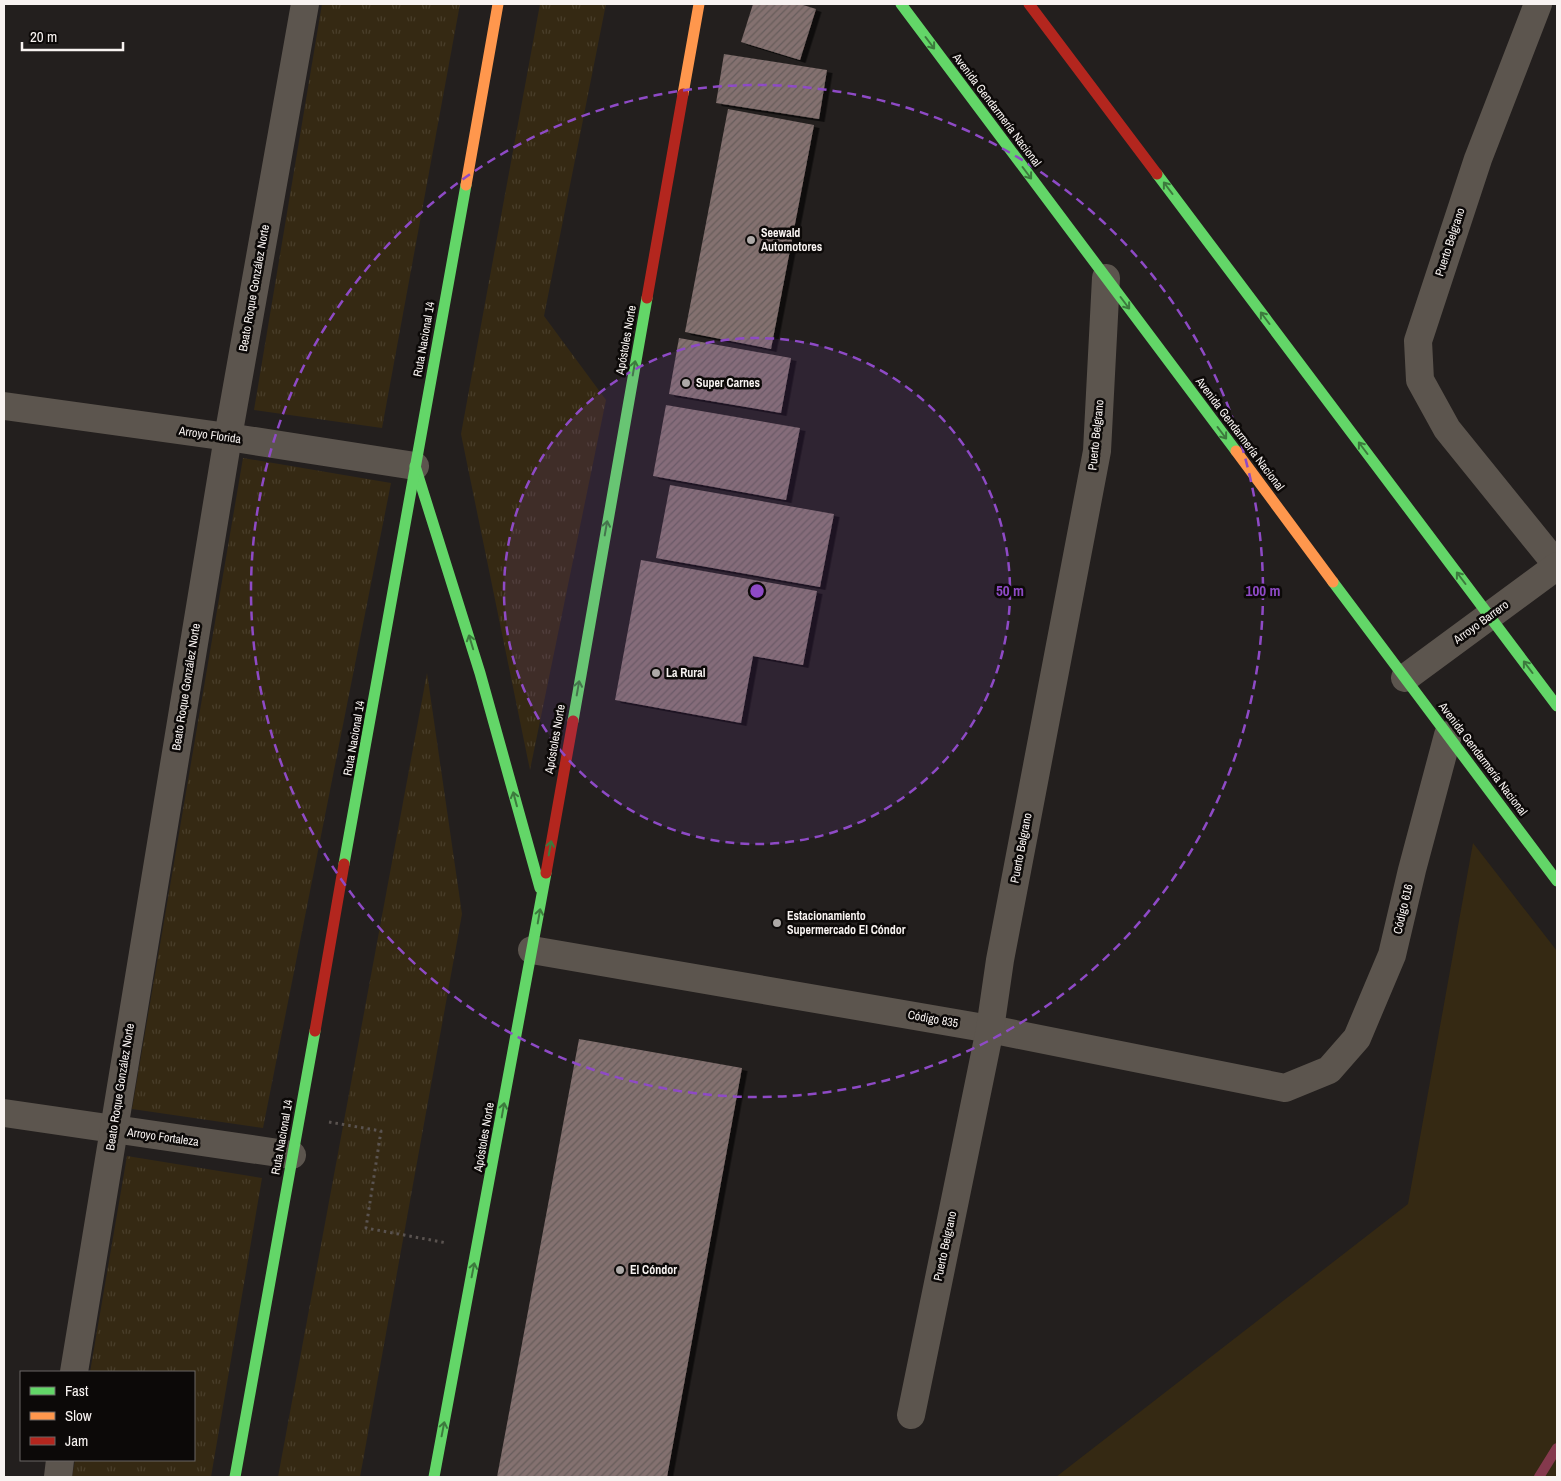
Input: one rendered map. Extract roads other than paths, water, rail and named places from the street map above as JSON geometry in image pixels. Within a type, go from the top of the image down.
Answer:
[{"type":"main road","name":"Ruta Nacional 14","points":[[235,1477],[498,4]]},
{"type":"main road","name":"Apóstoles Norte","points":[[434,1477],[542,896],[699,4]]},
{"type":"main road","name":"Avenida Gendarmería Nacional","points":[[901,4],[1557,881]]},
{"type":"main road","points":[[1029,4],[1557,706]]},
{"type":"main road","points":[[415,466],[480,673],[542,896]]},
{"type":"street","name":"Beato Roque González Norte","points":[[74,1371],[228,437],[305,4]]},
{"type":"street","name":"Puerto Belgrano","points":[[1538,4],[1478,159],[1418,341],[1420,380],[1447,429],[1557,565]]},
{"type":"street","name":"Puerto Belgrano","points":[[911,1415],[990,1029],[1000,960],[1096,451],[1106,278]]},
{"type":"street","name":"Arroyo Florida","points":[[4,406],[228,437],[415,466]]},
{"type":"street","name":"Arroyo Barrero","points":[[1405,678],[1557,565]]},
{"type":"street","name":"Código 616","points":[[1329,1070],[1357,1038],[1392,955],[1412,870],[1448,736]]},
{"type":"street","name":"Código 835","points":[[532,950],[990,1029],[1285,1088],[1329,1070]]},
{"type":"street","name":"Arroyo Fortaleza","points":[[4,1113],[292,1155]]},
{"type":"street","points":[[58,1477],[60,1461]]},
{"type":"waterway","points":[[1539,1477],[1557,1448]]},
{"type":"place","name":"Seewald Automotores","points":[[751,240]]},
{"type":"place","name":"Super Carnes","points":[[686,383]]},
{"type":"place","name":"La Rural","points":[[656,673]]},
{"type":"place","name":"Estacionamiento Supermercado El Cóndor","points":[[777,923]]},
{"type":"place","name":"El Cóndor","points":[[620,1270]]}]
